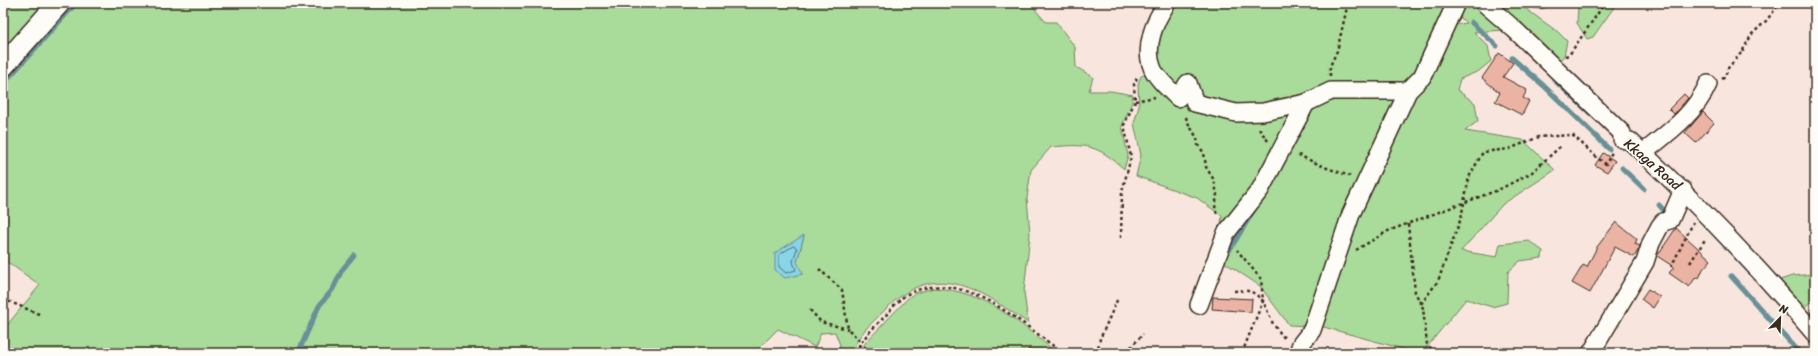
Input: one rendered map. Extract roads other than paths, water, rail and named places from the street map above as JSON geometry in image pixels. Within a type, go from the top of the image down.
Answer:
[{"type":"main road","points":[[3,66],[59,3]]},
{"type":"street","points":[[1167,3],[1154,24],[1151,36],[1150,49],[1152,68],[1178,98],[1188,83],[1195,103],[1236,113],[1247,113],[1263,112],[1306,103],[1331,90],[1408,91]]},
{"type":"street","points":[[1293,347],[1301,344],[1312,330],[1351,214],[1408,91],[1422,77],[1456,3]]},
{"type":"street","name":"Kkaga Road","points":[[1484,3],[1548,61],[1622,133],[1622,139],[1630,141],[1683,190],[1770,281],[1815,334]]},
{"type":"street","points":[[1643,153],[1676,128],[1702,98],[1708,84]]},
{"type":"street","points":[[1199,305],[1226,233],[1260,190],[1306,103]]},
{"type":"street","points":[[1591,353],[1645,262],[1651,243],[1660,226],[1663,222],[1670,220],[1683,190]]},
{"type":"water","points":[[804,235],[797,262],[803,274],[785,278],[775,270],[775,253]]},
{"type":"waterway","points":[[3,84],[76,3]]},
{"type":"waterway","points":[[1471,22],[1497,46]]},
{"type":"waterway","points":[[1512,58],[1544,86],[1609,149]]},
{"type":"waterway","points":[[1554,80],[1592,115]]},
{"type":"waterway","points":[[1622,168],[1644,189]]},
{"type":"waterway","points":[[1659,205],[1669,216]]},
{"type":"waterway","points":[[1229,251],[1254,210]]},
{"type":"waterway","points":[[298,353],[319,306],[333,289],[342,270],[354,255]]},
{"type":"waterway","points":[[1731,276],[1800,353]]},
{"type":"waterway","points":[[4,347],[6,353]]}]
